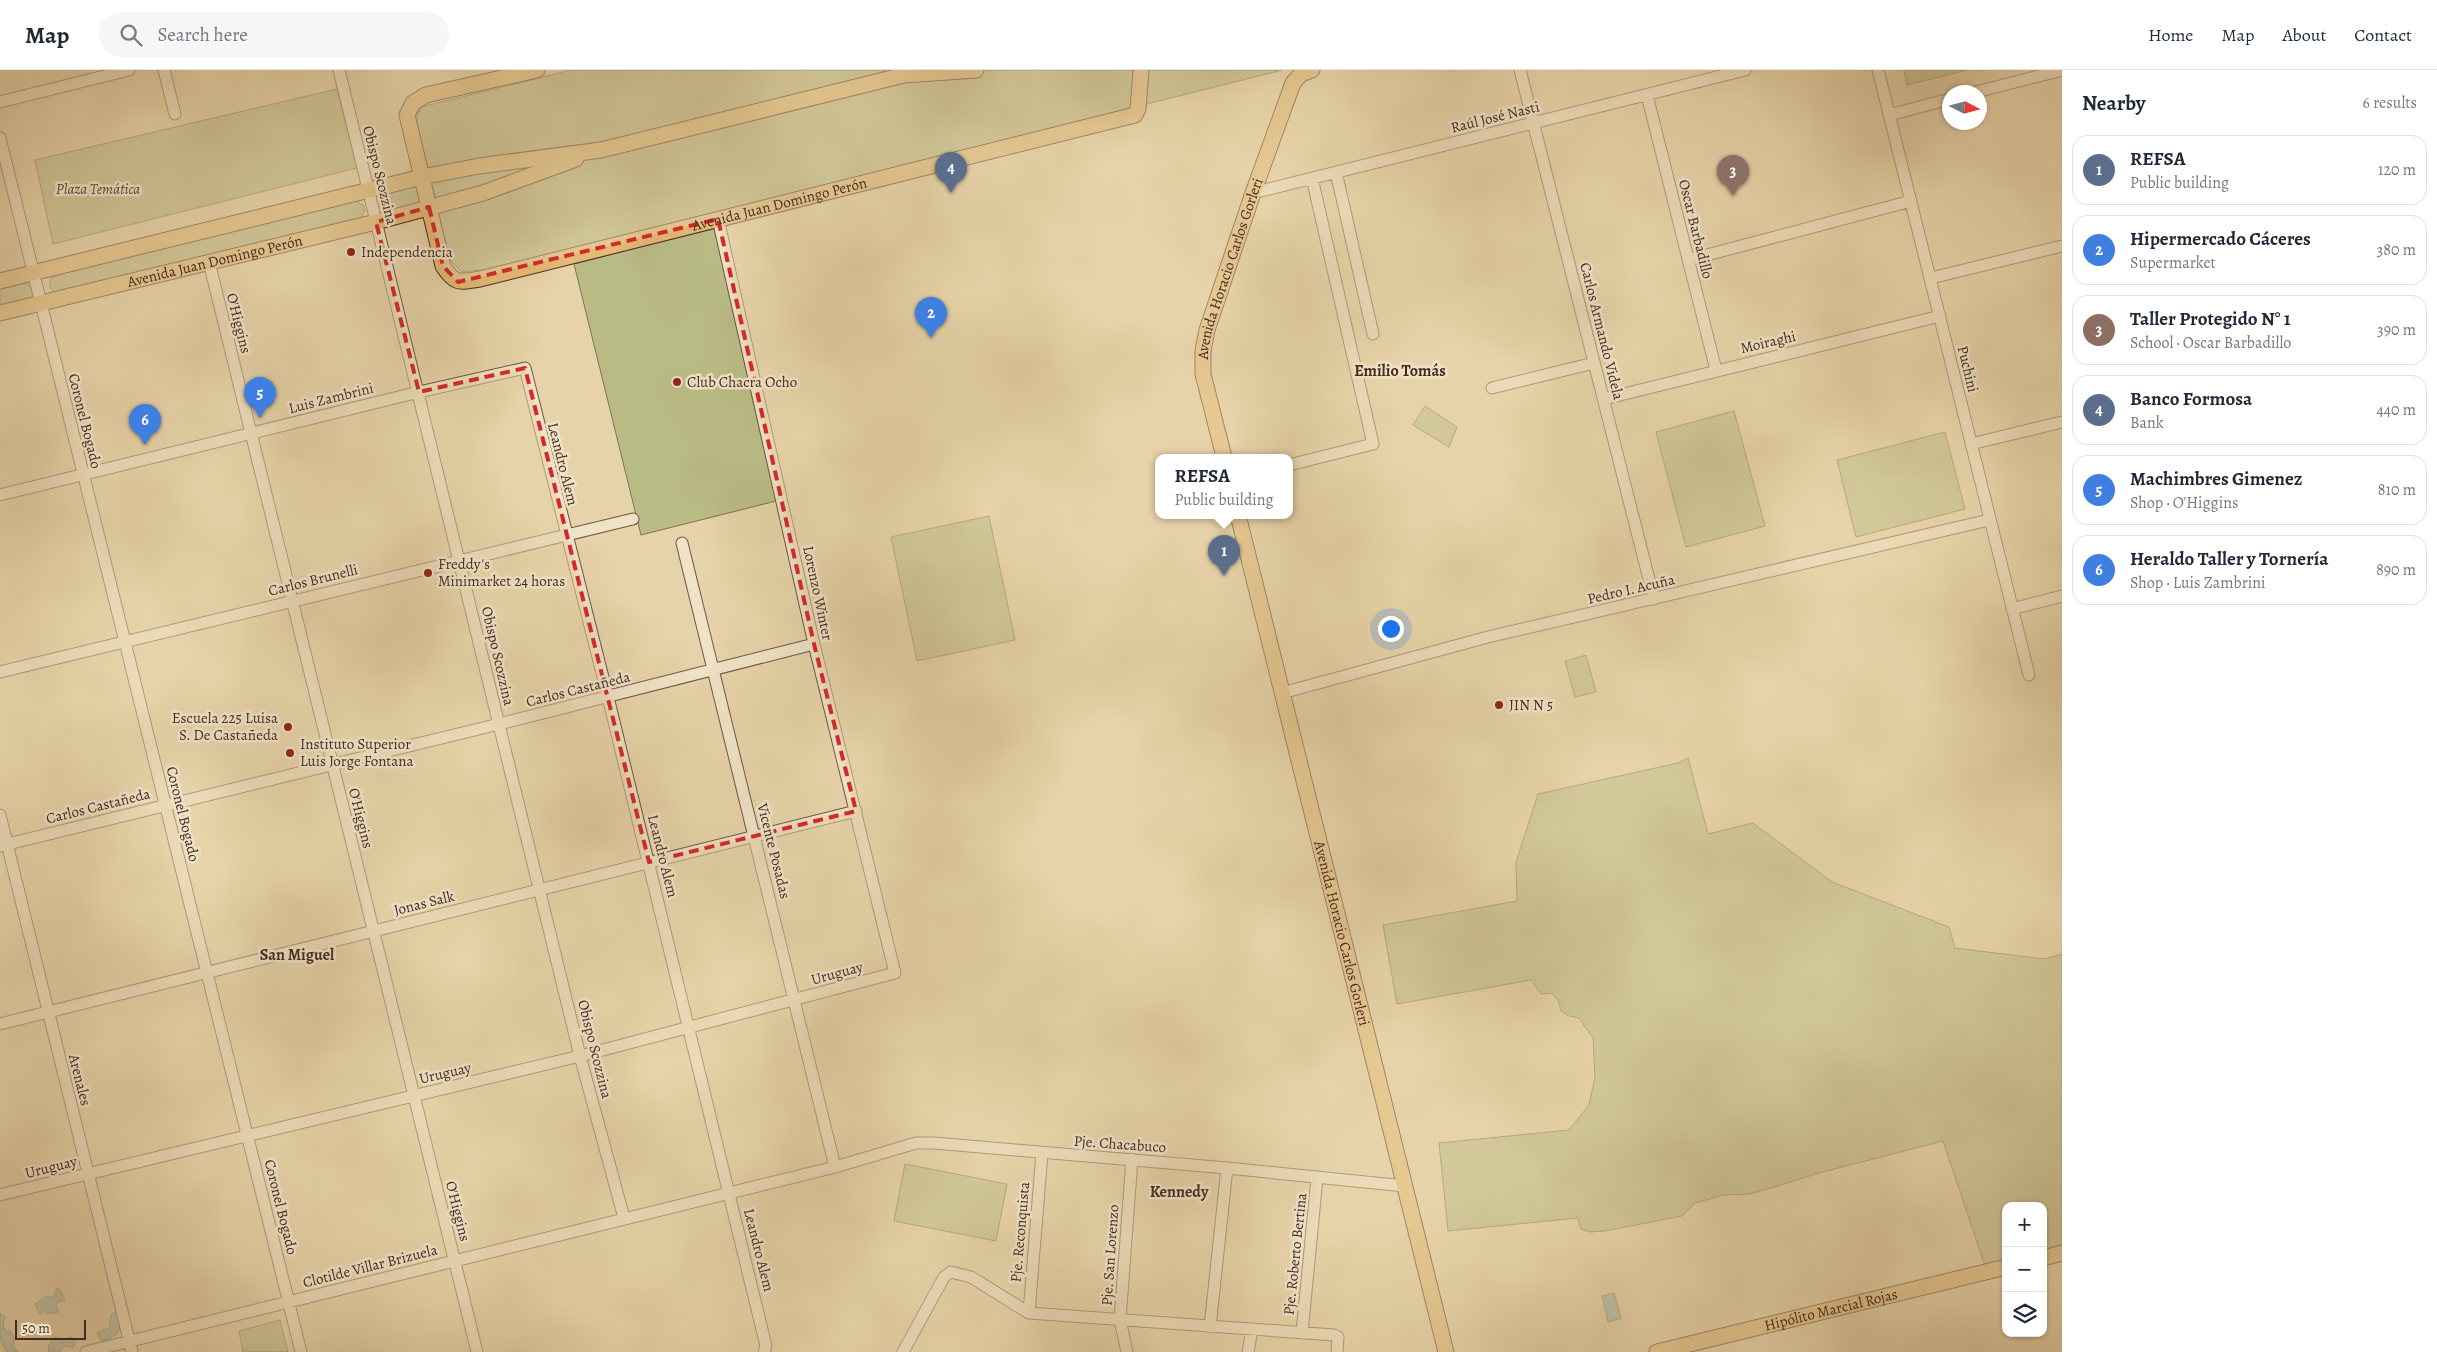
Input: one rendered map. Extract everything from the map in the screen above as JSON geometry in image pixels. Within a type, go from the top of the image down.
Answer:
[{"type":"main road","name":"Avenida Juan Domingo Perón","points":[[0,313],[376,222],[483,193],[601,150],[910,73],[976,70]]},
{"type":"main road","name":"Avenida Juan Domingo Perón","points":[[430,207],[444,266],[450,276],[458,282],[480,280],[718,219],[980,156],[1136,115],[1141,70]]},
{"type":"main road","name":"Avenida Horacio Carlos Gorleri","points":[[1223,454],[1203,374],[1203,351],[1207,330],[1253,193],[1293,84],[1301,74],[1312,70]]},
{"type":"main road","points":[[430,207],[407,114],[413,103],[426,95],[531,71]]},
{"type":"main road","name":"Avenida Juan Domingo Perón","points":[[0,281],[422,178],[479,166],[601,150]]},
{"type":"main road","name":"Avenida Horacio Carlos Gorleri","points":[[1239,519],[1446,1352]]},
{"type":"main road","points":[[2047,1257],[2062,1253]]},
{"type":"main road","name":"Hipólito Marcial Rojas","points":[[1656,1352],[2002,1268]]},
{"type":"street","points":[[0,102],[129,70]]},
{"type":"street","points":[[164,70],[175,114]]},
{"type":"street","name":"Obispo Scozzina","points":[[339,70],[580,1056],[624,1218]]},
{"type":"street","name":"Carlos Armando Videla","points":[[1520,70],[1654,599]]},
{"type":"street","name":"Raúl José Nasti","points":[[1253,193],[1745,70]]},
{"type":"street","name":"Puchini","points":[[1878,70],[2029,675]]},
{"type":"street","points":[[1987,89],[2062,70]]},
{"type":"street","name":"Oscar Barbadillo","points":[[1647,95],[1716,370]]},
{"type":"street","points":[[1889,115],[1942,101]]},
{"type":"street","name":"Coronel Bogado","points":[[0,138],[301,1352]]},
{"type":"street","points":[[1336,172],[1373,334]]},
{"type":"street","points":[[1293,464],[1373,444],[1312,178]]},
{"type":"street","points":[[1688,260],[1911,201]]},
{"type":"street","name":"Lorenzo Winter","points":[[718,219],[814,644],[895,973]]},
{"type":"street","points":[[1931,278],[2062,246]]},
{"type":"street","name":"O'Higgins","points":[[209,262],[477,1352]]},
{"type":"street","name":"Moiraghi","points":[[1604,399],[1940,316]]},
{"type":"street","points":[[1492,388],[1594,363]]},
{"type":"street","name":"Luis Zambrini","points":[[0,495],[418,392],[525,368]]},
{"type":"street","name":"Leandro Alem","points":[[525,368],[565,535],[649,862],[766,1346],[764,1352]]},
{"type":"street","points":[[1971,444],[2062,422]]},
{"type":"street","name":"Carlos Brunelli","points":[[0,672],[460,559],[633,519]]},
{"type":"street","name":"Pedro I. Acuña","points":[[1282,693],[1488,637],[1989,520]]},
{"type":"street","name":"Vicente Posadas","points":[[682,543],[836,1166]]},
{"type":"street","points":[[2012,609],[2062,596]]},
{"type":"street","name":"Carlos Castañeda","points":[[4,845],[608,697],[814,644]]},
{"type":"street","name":"Jonas Salk","points":[[0,1024],[856,811]]},
{"type":"street","name":"Arenales","points":[[0,815],[4,845],[48,1012],[130,1347]]},
{"type":"street","name":"Uruguay","points":[[0,1195],[580,1056],[895,973]]},
{"type":"street","name":"Pje. Chacabuco","points":[[836,1166],[916,1143],[934,1143],[1132,1159],[1405,1186]]},
{"type":"street","name":"Pje. Reconquista","points":[[1029,1312],[1042,1153]]},
{"type":"street","name":"Pje. San Lorenzo","points":[[1127,1352],[1120,1320],[1132,1159]]},
{"type":"street","name":"Clotilde Villar Brizuela","points":[[86,1352],[130,1347],[289,1302],[836,1166]]},
{"type":"street","points":[[1210,1327],[1227,1168]]},
{"type":"street","name":"Pje. Roberto Bertina","points":[[1302,1333],[1317,1178]]},
{"type":"street","points":[[904,1352],[944,1277],[951,1272],[971,1277],[1029,1312],[1338,1337],[1337,1352]]},
{"type":"street","points":[[1248,1352],[1252,1330]]},
{"type":"highlighted area","points":[[429,207],[443,266],[458,282],[718,219],[814,644],[856,811],[649,862],[525,368],[419,392],[376,222]]},
{"type":"green space","points":[[571,70],[1282,70],[490,269],[462,272],[450,260],[416,119],[421,107]]},
{"type":"green space","points":[[1904,70],[1967,70],[1907,85]]},
{"type":"green space","name":"Plaza Temática","points":[[337,89],[357,168],[53,244],[35,160]]},
{"type":"green space","points":[[418,186],[423,203],[385,212],[381,209],[379,202],[382,195]]},
{"type":"green space","points":[[356,201],[364,206],[365,211],[361,218],[55,293],[50,288],[50,280],[54,275]]},
{"type":"green space","name":"Club Chacra Ocho","points":[[714,228],[780,500],[641,535],[574,264]]},
{"type":"green space","points":[[25,283],[33,288],[32,298],[0,309],[0,289]]},
{"type":"green space","points":[[1425,406],[1457,427],[1449,447],[1413,425]]},
{"type":"green space","points":[[1734,411],[1765,526],[1686,547],[1656,432]]},
{"type":"green space","points":[[1945,432],[1965,509],[1856,537],[1837,460]]},
{"type":"green space","points":[[989,516],[1015,640],[917,661],[891,537]]},
{"type":"green space","points":[[1586,655],[1596,692],[1575,697],[1565,661]]},
{"type":"green space","points":[[1688,758],[1708,834],[1753,823],[1832,882],[1949,927],[1955,948],[2044,959],[2062,954],[2062,1252],[2047,1255],[2047,1202],[2002,1202],[2002,1266],[1986,1269],[1943,1141],[1819,1173],[1749,1194],[1724,1195],[1695,1203],[1682,1216],[1605,1231],[1590,1232],[1581,1229],[1578,1218],[1448,1231],[1439,1143],[1569,1130],[1589,1105],[1595,1077],[1593,1038],[1579,1018],[1569,1016],[1561,1011],[1558,1000],[1552,993],[1541,994],[1531,980],[1397,1004],[1383,925],[1517,901],[1516,862],[1538,794],[1678,763]]},
{"type":"green space","points":[[905,1164],[1007,1184],[996,1241],[894,1221]]},
{"type":"green space","points":[[280,1320],[288,1352],[243,1352],[239,1331]]},
{"type":"shaded area","points":[[57,1288],[65,1300],[56,1303],[58,1312],[48,1314],[44,1311],[40,1315],[35,1304],[46,1296],[53,1298]]},
{"type":"shaded area","points":[[1614,1293],[1621,1318],[1608,1322],[1602,1296]]},
{"type":"shaded area","points":[[115,1312],[118,1313],[120,1325],[118,1332],[112,1337],[101,1341],[97,1333],[109,1328],[111,1315]]},
{"type":"shaded area","points":[[0,1313],[5,1317],[3,1326],[6,1331],[10,1330],[14,1338],[14,1348],[19,1352],[7,1352],[0,1339]]},
{"type":"shaded area","points":[[55,1337],[62,1340],[71,1337],[76,1341],[73,1348],[65,1346],[59,1352],[49,1352],[48,1346]]},
{"type":"place","name":"Banco Formosa","points":[[951,193]]},
{"type":"place","name":"Taller Protegido N° 1","points":[[1733,196]]},
{"type":"place","name":"Independencia","points":[[351,252]]},
{"type":"place","name":"Hipermercado Cáceres","points":[[931,338]]},
{"type":"place","name":"Club Chacra Ocho","points":[[677,382]]},
{"type":"place","name":"Machimbres Gimenez","points":[[260,418]]},
{"type":"place","name":"Heraldo Taller y Tornería","points":[[145,445]]},
{"type":"place","name":"Freddy's Minimarket 24 horas","points":[[428,573]]},
{"type":"place","name":"REFSA","points":[[1224,576]]},
{"type":"place","name":"JIN N 5","points":[[1499,705]]},
{"type":"place","name":"Escuela 225 Luisa S. De Castañeda","points":[[288,727]]},
{"type":"place","name":"Instituto Superior Luis Jorge Fontana","points":[[290,753]]},
{"type":"district","name":"Emilio Tomás","points":[[1400,371]]},
{"type":"district","name":"San Miguel","points":[[297,955]]},
{"type":"district","name":"Kennedy","points":[[1179,1192]]}]
